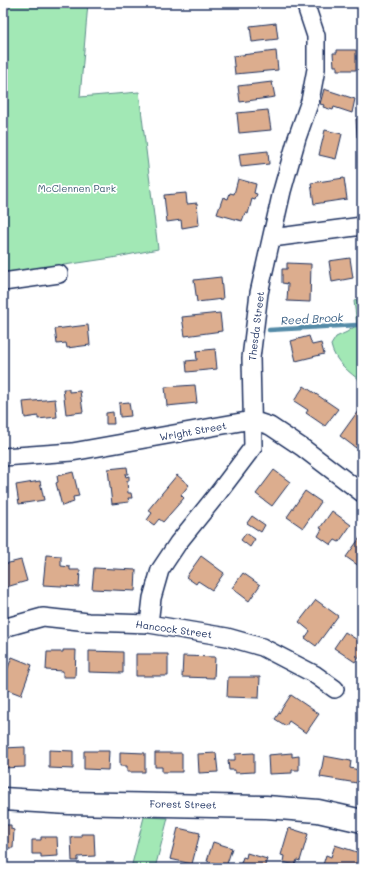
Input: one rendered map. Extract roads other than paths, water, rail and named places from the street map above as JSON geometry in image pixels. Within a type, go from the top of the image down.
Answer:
[{"type":"main road","name":"Forest Street","points":[[3,799],[69,803],[266,807],[318,811],[362,821]]},
{"type":"street","name":"Thesda Street","points":[[149,624],[152,598],[160,570],[178,543],[254,448],[252,420],[252,358],[259,293],[289,168],[297,138],[310,100],[316,68],[316,36],[305,3]]},
{"type":"street","points":[[272,238],[362,226]]},
{"type":"street","points":[[3,282],[59,274]]},
{"type":"street","name":"Wright Street","points":[[3,457],[72,452],[252,420],[270,426],[303,448],[362,493]]},
{"type":"street","name":"Hancock Street","points":[[3,631],[7,627],[43,617],[88,622],[149,624],[227,637],[262,647],[314,674],[335,689]]},
{"type":"waterway","name":"Reed Brook","points":[[269,330],[357,325]]},
{"type":"park label","name":"McClennen Park","points":[[77,188]]}]
